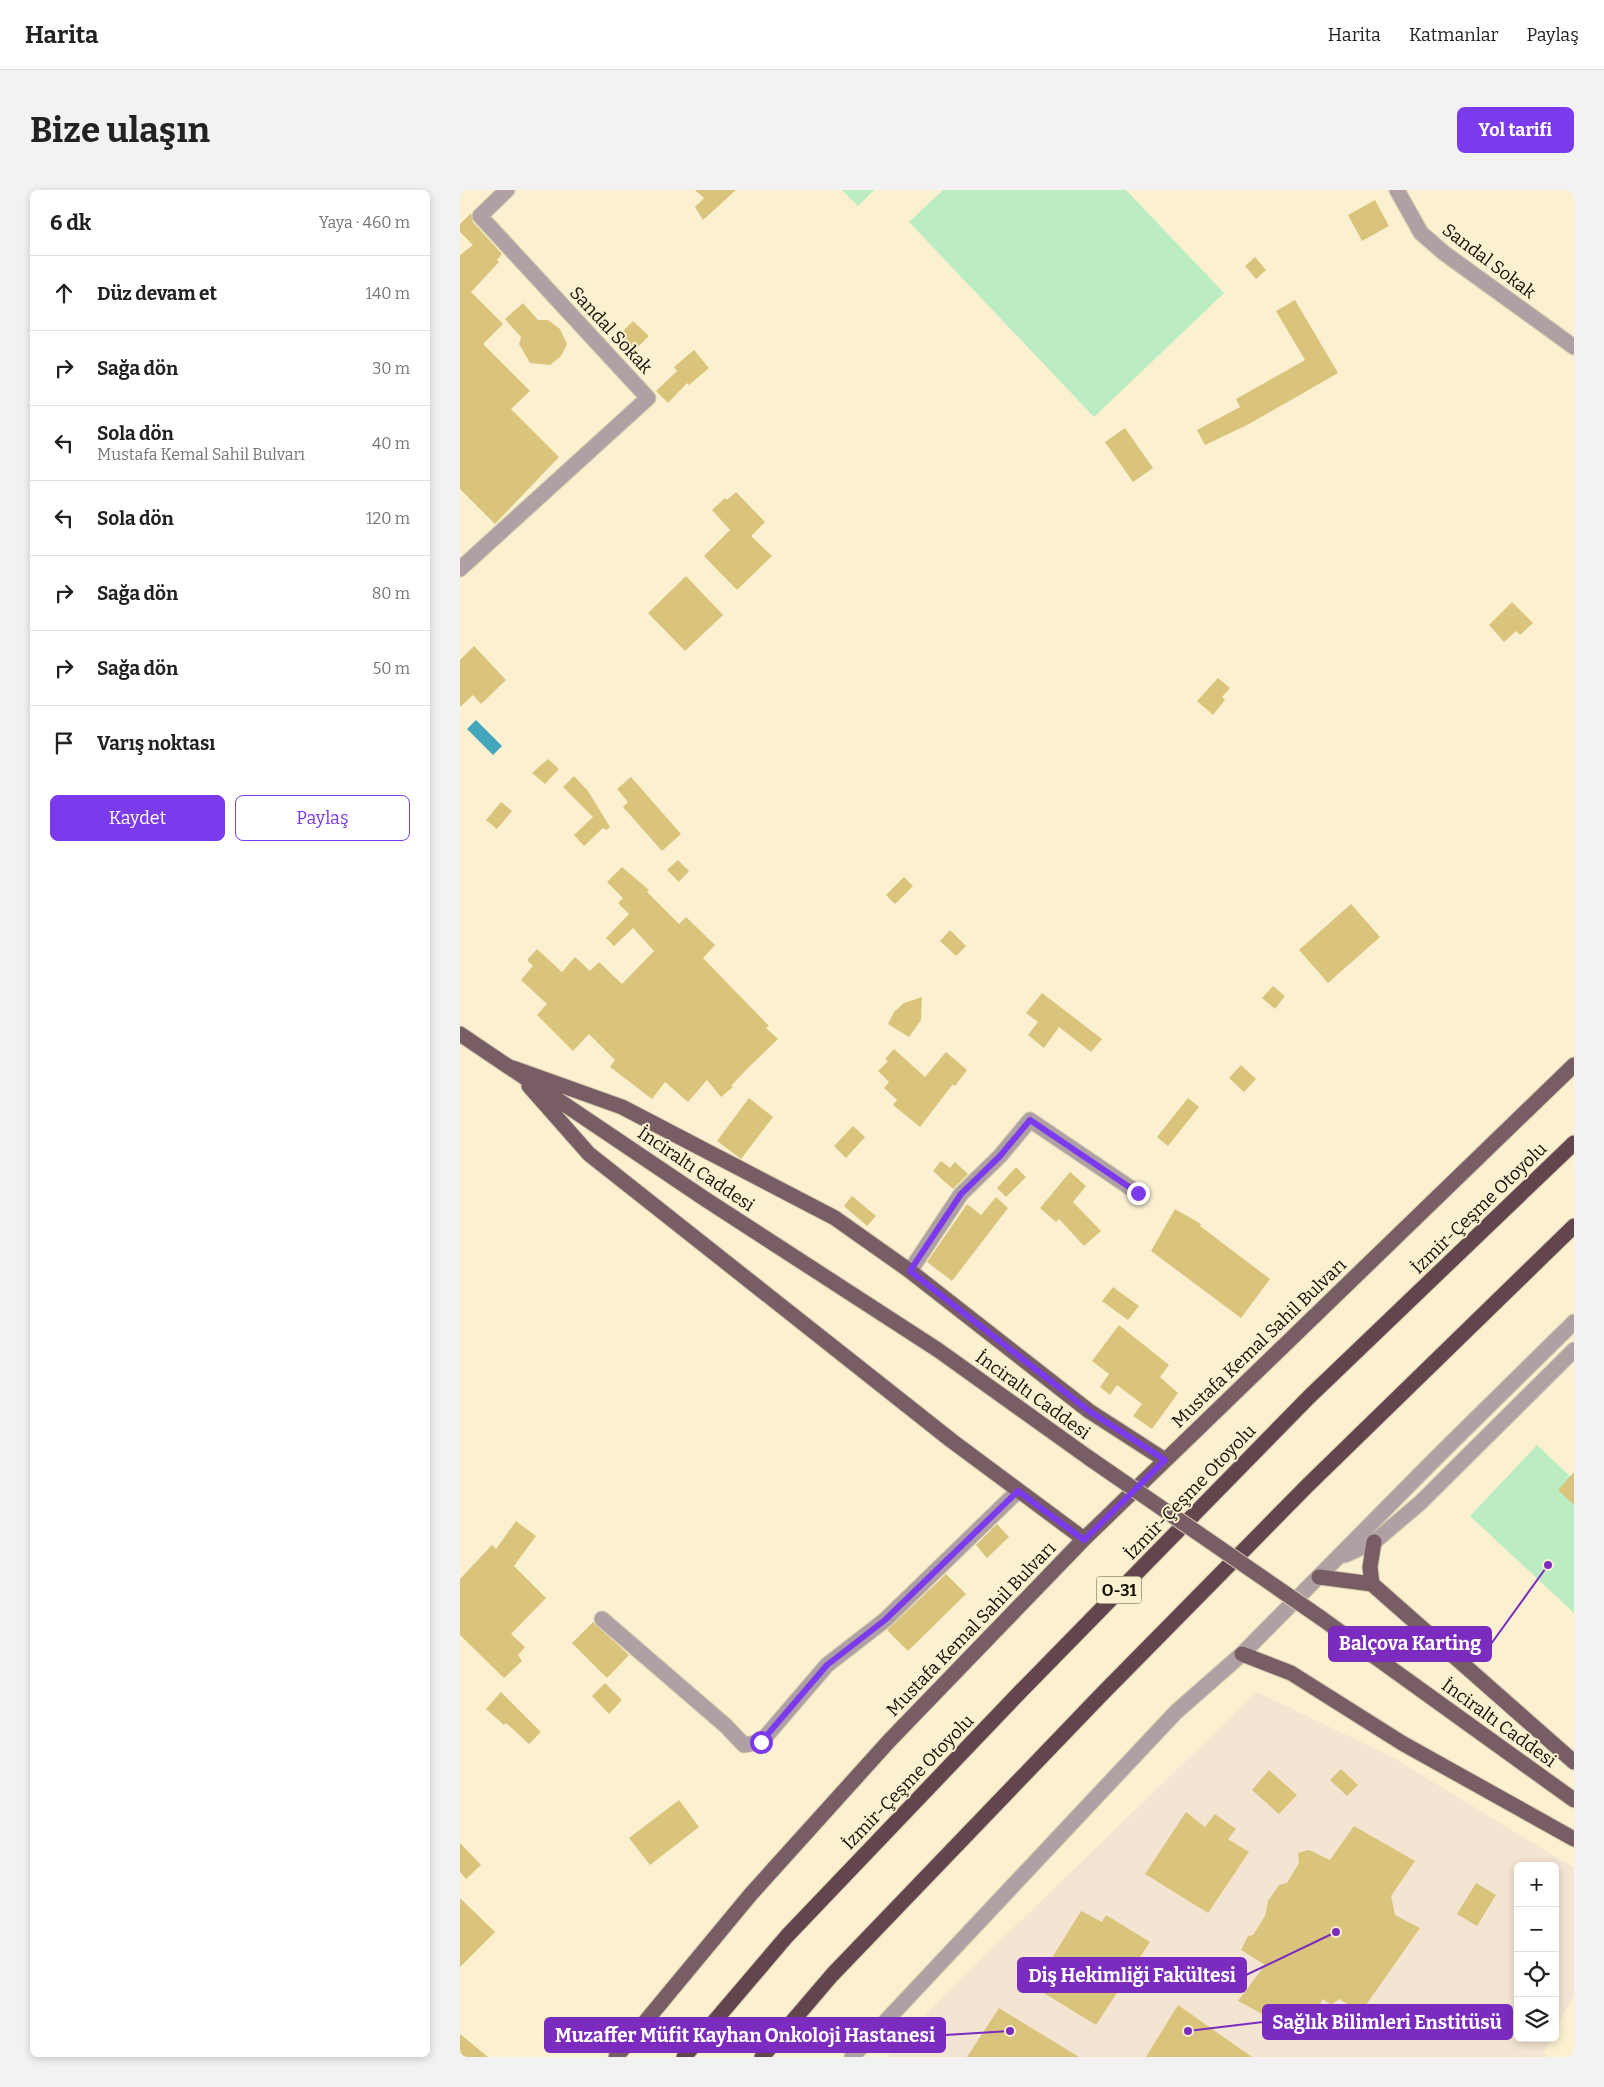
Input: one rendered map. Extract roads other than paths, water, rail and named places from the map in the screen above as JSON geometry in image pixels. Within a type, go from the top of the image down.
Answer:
[{"type":"highway","name":"İzmir-Çeşme Otoyolu","points":[[684,2057],[787,1936],[1021,1691],[1309,1396],[1574,1143]]},
{"type":"highway","points":[[762,2057],[832,1975],[1101,1695],[1308,1484],[1574,1226]]},
{"type":"main road","name":"İnciraltı Caddesi","points":[[460,1034],[705,1199],[938,1350],[1089,1458],[1321,1618],[1574,1800]]},
{"type":"main road","name":"Mustafa Kemal Sahil Bulvarı","points":[[616,2057],[751,1894],[882,1749],[1084,1540],[1574,1065]]},
{"type":"main road","points":[[513,1068],[622,1107],[835,1218],[910,1271],[1089,1411],[1165,1460]]},
{"type":"main road","points":[[513,1068],[588,1154],[952,1441],[1084,1540]]},
{"type":"main road","points":[[1372,1584],[1370,1567],[1374,1542]]},
{"type":"main road","points":[[1319,1577],[1372,1584],[1574,1762]]},
{"type":"main road","points":[[1242,1654],[1291,1673],[1402,1743],[1574,1838]]},
{"type":"street","name":"Sandal Sokak","points":[[460,569],[648,398],[480,216],[507,190]]},
{"type":"street","name":"Sandal Sokak","points":[[1397,190],[1421,233],[1444,253],[1574,347]]},
{"type":"street","points":[[910,1271],[961,1194],[1000,1156],[1030,1120],[1138,1193]]},
{"type":"street","points":[[852,2057],[1176,1712],[1242,1654],[1574,1322]]},
{"type":"street","points":[[1335,1560],[1374,1542],[1420,1503],[1574,1350]]},
{"type":"street","points":[[602,1619],[726,1726],[744,1746],[761,1742],[827,1665],[885,1620],[1018,1491]]},
{"type":"water","points":[[476,720],[502,746],[493,755],[467,729]]},
{"type":"place","name":"Balçova Karting","points":[[1548,1565]]},
{"type":"place","name":"Diş Hekimliği Fakültesi","points":[[1336,1932]]},
{"type":"place","name":"Muzaffer Müfit Kayhan Onkoloji Hastanesi","points":[[1010,2031]]},
{"type":"place","name":"Sağlık Bilimleri Enstitüsü","points":[[1188,2031]]}]
